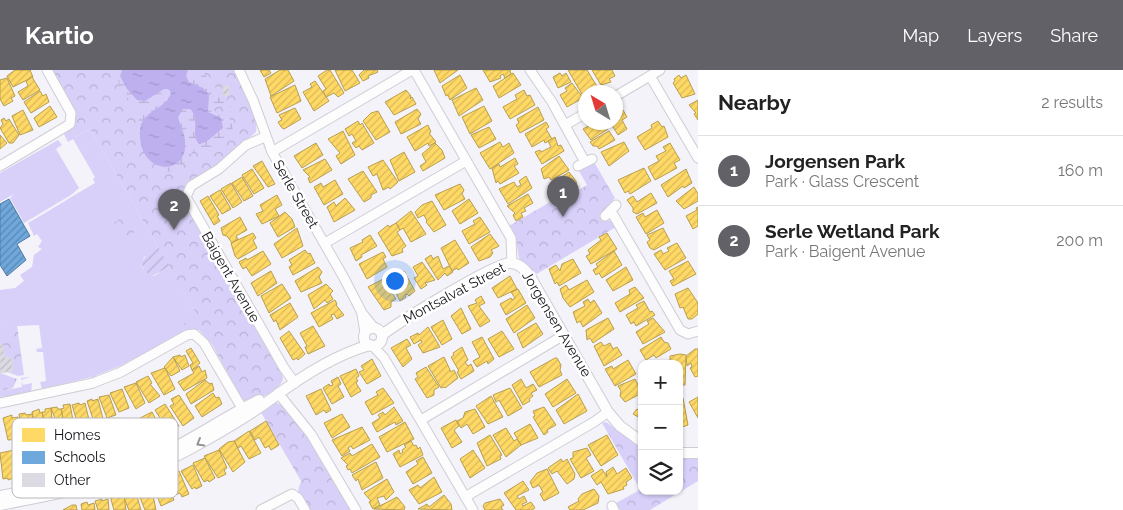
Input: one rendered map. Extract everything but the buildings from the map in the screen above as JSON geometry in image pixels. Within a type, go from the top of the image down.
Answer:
[{"type":"street","points":[[0,166],[62,131],[70,124],[72,117],[47,70]]},
{"type":"street","name":"Serle Street","points":[[239,70],[253,100],[272,152],[325,244],[384,358],[472,510]]},
{"type":"street","points":[[272,152],[413,70]]},
{"type":"street","name":"Jorgensen Avenue","points":[[413,70],[511,238],[512,262],[528,272],[610,413],[627,432],[638,439]]},
{"type":"street","points":[[530,70],[565,125],[585,162]]},
{"type":"street","points":[[623,92],[660,70]]},
{"type":"street","points":[[650,76],[698,158]]},
{"type":"street","points":[[565,125],[578,118]]},
{"type":"street","name":"Baigent Avenue","points":[[265,137],[246,145],[219,169],[191,186],[186,197],[293,384]]},
{"type":"street","points":[[325,244],[466,161]]},
{"type":"street","points":[[611,210],[677,325],[688,334],[698,331]]},
{"type":"street","name":"Montsalvat Street","points":[[178,454],[244,412],[373,337],[490,270],[512,262]]},
{"type":"street","points":[[0,403],[64,391],[99,380],[121,372],[190,334],[197,335],[204,343],[244,412]]},
{"type":"street","points":[[421,420],[565,337]]},
{"type":"street","points":[[275,394],[290,408],[315,439],[356,510]]},
{"type":"street","points":[[465,497],[610,413]]},
{"type":"street","points":[[683,453],[698,452]]},
{"type":"street","points":[[261,510],[292,494],[298,498],[305,510]]},
{"type":"street","points":[[0,505],[28,498]]},
{"type":"green space","points":[[51,70],[234,70],[252,109],[256,132],[220,164],[190,182],[184,189],[183,199],[282,372],[283,379],[281,384],[272,392],[253,400],[242,399],[211,343],[199,330],[187,329],[184,323],[197,315],[90,129],[76,137],[72,129],[75,123],[73,108],[65,91]]},
{"type":"green space","points":[[116,70],[201,70],[232,107],[213,105],[210,111],[219,112],[234,122],[235,126],[211,152],[202,154],[193,151],[187,161],[178,169],[168,172],[162,170],[156,166],[137,128],[138,111],[120,88]]},
{"type":"green space","points":[[72,129],[76,137],[90,129],[158,247],[144,257],[141,265],[144,271],[154,276],[170,267],[197,315],[188,330],[120,366],[95,376],[95,379],[91,377],[42,389],[40,382],[46,381],[43,352],[37,352],[36,349],[42,348],[39,325],[0,327],[0,290],[15,288],[24,281],[20,275],[32,267],[34,255],[42,249],[38,247],[42,241],[37,234],[34,236],[28,223],[95,183],[93,179],[95,177],[73,139],[68,142],[64,134]]},
{"type":"green space","points":[[58,140],[62,145],[56,149],[79,188],[71,195],[24,223],[10,198],[14,194],[0,202],[0,173]]},
{"type":"green space","points":[[594,162],[615,198],[600,215],[603,219],[611,221],[616,227],[535,275],[519,258],[516,239],[509,226],[550,202],[553,205],[587,185],[578,169]]},
{"type":"green space","points":[[120,219],[131,223],[134,232],[132,237],[123,236],[114,223]]},
{"type":"green space","points":[[158,247],[170,267],[152,276],[144,271],[141,263],[147,254]]},
{"type":"green space","points":[[17,325],[24,375],[18,376],[7,372],[13,371],[11,357],[5,358],[3,345],[0,345],[0,327]]},
{"type":"green space","points":[[0,373],[17,379],[13,388],[0,391]]},
{"type":"green space","points":[[21,381],[23,385],[32,383],[31,393],[0,397],[0,391],[22,387]]},
{"type":"green space","points":[[274,402],[294,417],[305,432],[351,510],[310,510],[298,491],[301,481],[259,409]]},
{"type":"green space","points":[[606,422],[638,445],[638,485],[602,423]]},
{"type":"green space","points":[[683,458],[698,458],[698,481],[683,490]]},
{"type":"green space","points":[[638,491],[638,495],[675,495],[650,510],[620,510],[616,503]]},
{"type":"water","points":[[122,70],[188,70],[186,76],[189,82],[203,88],[209,94],[208,112],[221,118],[223,128],[206,142],[199,144],[195,136],[195,118],[193,113],[190,109],[183,109],[178,117],[185,139],[184,154],[179,162],[172,166],[163,167],[154,164],[147,157],[141,146],[141,124],[149,114],[165,103],[171,92],[168,89],[164,89],[145,101],[137,100],[127,89],[120,76]]},
{"type":"place","name":"Jorgensen Park","points":[[563,217]]},
{"type":"place","name":"Serle Wetland Park","points":[[174,230]]}]
